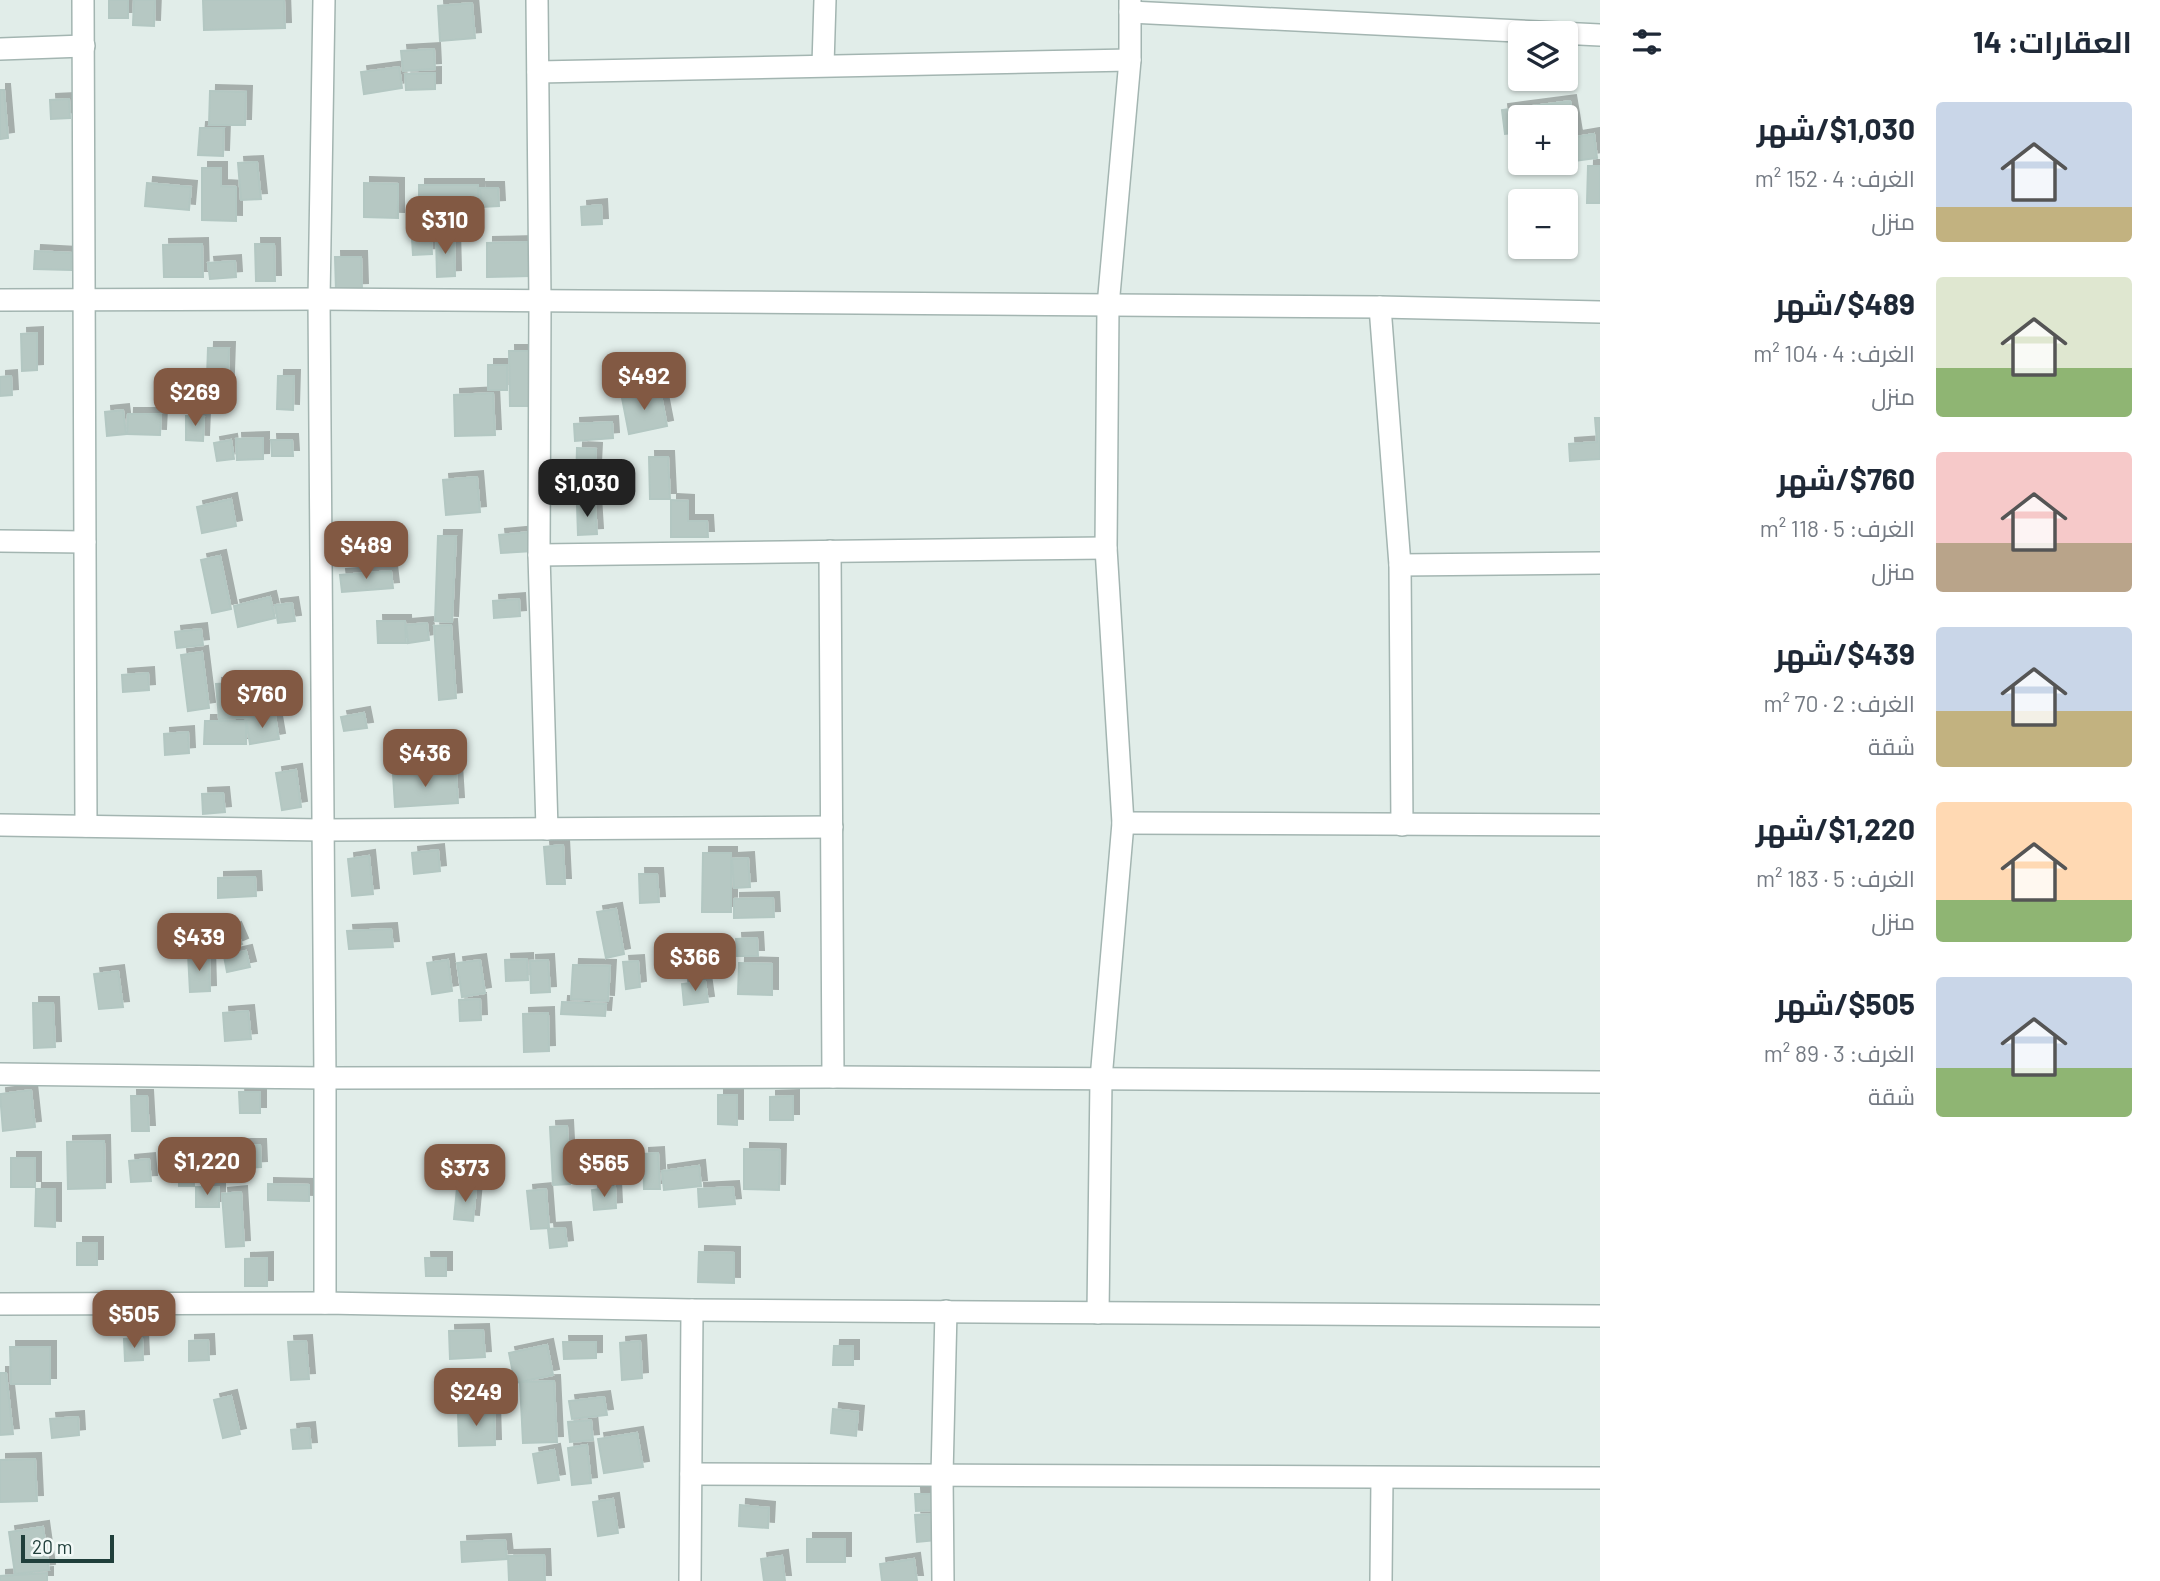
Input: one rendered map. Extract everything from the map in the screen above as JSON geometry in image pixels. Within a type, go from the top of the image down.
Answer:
[{"type":"street","points":[[83,0],[86,826]]},
{"type":"street","points":[[324,0],[319,299],[325,1303]]},
{"type":"street","points":[[537,0],[539,555],[547,829]]},
{"type":"street","points":[[823,65],[825,0]]},
{"type":"street","points":[[1098,1313],[1101,1079],[1123,823],[1106,548],[1108,306],[1130,60],[1130,6],[1600,35]]},
{"type":"street","points":[[0,49],[84,46]]},
{"type":"street","points":[[538,72],[1130,60]]},
{"type":"street","points":[[0,300],[319,299],[1380,307],[1600,312]]},
{"type":"street","points":[[1380,307],[1401,565],[1402,825]]},
{"type":"street","points":[[0,541],[86,542]]},
{"type":"street","points":[[539,555],[1106,548]]},
{"type":"street","points":[[830,551],[833,1077]]},
{"type":"street","points":[[1401,565],[1600,563]]},
{"type":"street","points":[[1123,823],[1600,825]]},
{"type":"street","points":[[0,825],[322,830],[832,827]]},
{"type":"street","points":[[0,1074],[325,1078],[833,1077],[1600,1082]]},
{"type":"street","points":[[0,1304],[325,1303],[692,1310],[1600,1316]]},
{"type":"street","points":[[690,1581],[692,1310]]},
{"type":"street","points":[[943,1581],[942,1475],[946,1311]]},
{"type":"street","points":[[691,1474],[1600,1478]]},
{"type":"street","points":[[1381,1581],[1382,1478]]},
{"type":"building","points":[[109,0],[128,0],[128,18],[109,18]]},
{"type":"building","points":[[134,0],[155,0],[154,26],[133,25]]},
{"type":"building","points":[[203,0],[284,0],[285,28],[204,30]]},
{"type":"building","points":[[472,3],[475,38],[440,41],[438,6]]},
{"type":"building","points":[[434,49],[435,69],[403,71],[401,51]]},
{"type":"building","points":[[399,67],[402,88],[364,94],[361,72]]},
{"type":"building","points":[[435,73],[435,89],[406,90],[405,74]]},
{"type":"building","points":[[0,90],[4,90],[8,138],[0,139]]},
{"type":"building","points":[[210,91],[246,92],[245,125],[209,125]]},
{"type":"building","points":[[69,99],[70,118],[51,119],[50,100]]},
{"type":"building","points":[[1570,101],[1571,105],[1540,105]]},
{"type":"building","points":[[1508,109],[1508,134],[1505,134],[1502,110]]},
{"type":"building","points":[[200,128],[224,128],[223,156],[198,155]]},
{"type":"building","points":[[1594,134],[1597,158],[1578,160],[1578,137]]},
{"type":"building","points":[[257,162],[261,199],[241,200],[238,163]]},
{"type":"building","points":[[1588,166],[1600,166],[1600,203],[1587,203]]},
{"type":"building","points":[[202,168],[221,168],[221,186],[236,187],[236,221],[202,220]]},
{"type":"building","points":[[147,183],[191,187],[189,210],[145,206]]},
{"type":"building","points":[[364,183],[398,184],[398,218],[364,217]]},
{"type":"building","points":[[419,185],[478,185],[478,204],[419,205]]},
{"type":"building","points":[[480,188],[498,188],[499,206],[481,207]]},
{"type":"building","points":[[601,205],[602,224],[582,225],[581,207]]},
{"type":"building","points":[[430,221],[432,254],[413,255],[411,222]]},
{"type":"building","points":[[436,236],[454,236],[455,276],[437,277]]},
{"type":"building","points":[[528,242],[529,276],[487,277],[487,243]]},
{"type":"building","points":[[202,244],[203,277],[164,277],[163,245]]},
{"type":"building","points":[[255,244],[274,244],[275,281],[256,281]]},
{"type":"building","points":[[35,251],[71,253],[71,270],[34,269]]},
{"type":"building","points":[[335,257],[361,257],[362,289],[336,290]]},
{"type":"building","points":[[235,261],[236,277],[210,279],[208,263]]},
{"type":"building","points":[[37,333],[37,370],[22,371],[21,334]]},
{"type":"building","points":[[208,348],[229,348],[227,407],[206,407]]},
{"type":"building","points":[[509,351],[529,351],[530,406],[510,406]]},
{"type":"building","points":[[488,365],[507,365],[507,390],[488,390]]},
{"type":"building","points":[[11,376],[12,395],[0,396],[0,377]]},
{"type":"building","points":[[278,376],[294,376],[293,410],[277,409]]},
{"type":"building","points":[[660,390],[667,426],[629,434],[622,398]]},
{"type":"building","points":[[493,393],[495,435],[455,436],[454,395]]},
{"type":"building","points":[[123,410],[126,434],[107,436],[105,412]]},
{"type":"building","points":[[128,414],[161,414],[160,435],[127,434]]},
{"type":"building","points":[[186,416],[204,417],[203,441],[186,440]]},
{"type":"building","points":[[1595,418],[1600,418],[1600,459],[1570,461],[1569,444],[1597,442]]},
{"type":"building","points":[[612,422],[613,438],[575,441],[574,424]]},
{"type":"building","points":[[263,438],[263,459],[237,460],[236,439]]},
{"type":"building","points":[[231,440],[234,459],[217,461],[214,443]]},
{"type":"building","points":[[271,440],[292,440],[293,456],[272,456]]},
{"type":"building","points":[[577,448],[596,449],[594,487],[576,485]]},
{"type":"building","points":[[649,457],[668,457],[670,499],[650,499]]},
{"type":"building","points":[[477,477],[480,512],[446,515],[443,480]]},
{"type":"building","points":[[231,499],[236,526],[202,533],[197,507]]},
{"type":"building","points":[[671,500],[688,501],[688,521],[707,521],[708,537],[671,537]]},
{"type":"building","points":[[595,503],[597,534],[578,535],[577,505]]},
{"type":"building","points":[[530,532],[532,551],[501,553],[499,535]]},
{"type":"building","points":[[381,536],[381,555],[338,556],[337,537]]},
{"type":"building","points":[[438,536],[456,536],[452,622],[435,621]]},
{"type":"building","points":[[220,556],[231,609],[212,613],[201,560]]},
{"type":"building","points":[[391,571],[393,588],[342,592],[340,575]]},
{"type":"building","points":[[270,597],[275,618],[238,627],[234,606]]},
{"type":"building","points":[[519,599],[520,616],[494,618],[493,601]]},
{"type":"building","points":[[292,603],[295,621],[278,623],[275,605]]},
{"type":"building","points":[[377,621],[405,621],[406,643],[378,643]]},
{"type":"building","points":[[427,623],[429,640],[408,643],[406,625]]},
{"type":"building","points":[[451,625],[456,698],[439,700],[434,626]]},
{"type":"building","points":[[201,629],[203,645],[177,648],[175,632]]},
{"type":"building","points":[[202,652],[209,708],[188,711],[181,655]]},
{"type":"building","points":[[148,673],[149,690],[123,692],[122,675]]},
{"type":"building","points":[[251,682],[254,717],[219,719],[216,684]]},
{"type":"building","points":[[364,713],[367,728],[344,731],[341,717]]},
{"type":"building","points":[[275,716],[279,739],[250,744],[246,720]]},
{"type":"building","points":[[205,721],[246,721],[246,744],[204,744]]},
{"type":"building","points":[[188,732],[189,753],[165,755],[164,734]]},
{"type":"building","points":[[296,770],[301,807],[282,810],[276,773]]},
{"type":"building","points":[[456,771],[458,803],[395,807],[393,774]]},
{"type":"building","points":[[223,793],[225,812],[203,814],[202,794]]},
{"type":"building","points":[[563,845],[565,884],[547,884],[544,847]]},
{"type":"building","points":[[438,850],[440,871],[414,874],[412,853]]},
{"type":"building","points":[[703,853],[731,853],[731,912],[702,912]]},
{"type":"building","points":[[369,856],[373,894],[352,896],[348,859]]},
{"type":"building","points":[[748,858],[750,887],[734,888],[732,859]]},
{"type":"building","points":[[639,874],[657,874],[659,902],[640,903]]},
{"type":"building","points":[[255,877],[256,896],[218,898],[218,878]]},
{"type":"building","points":[[773,898],[774,917],[734,918],[734,899]]},
{"type":"building","points":[[616,909],[624,954],[606,958],[597,912]]},
{"type":"building","points":[[235,928],[242,944],[217,955],[211,939]]},
{"type":"building","points":[[391,929],[393,947],[349,949],[347,931]]},
{"type":"building","points":[[757,938],[758,956],[737,956],[736,939]]},
{"type":"building","points":[[246,951],[250,967],[227,972],[224,956]]},
{"type":"building","points":[[188,954],[209,954],[210,991],[190,992]]},
{"type":"building","points":[[527,959],[528,980],[506,981],[505,960]]},
{"type":"building","points":[[448,960],[452,991],[432,994],[427,963]]},
{"type":"building","points":[[480,960],[485,993],[462,997],[457,963]]},
{"type":"building","points":[[548,960],[550,992],[531,993],[530,961]]},
{"type":"building","points":[[638,961],[640,987],[626,989],[623,962]]},
{"type":"building","points":[[739,963],[772,964],[772,995],[738,994]]},
{"type":"building","points":[[573,965],[610,966],[608,1001],[571,999]]},
{"type":"building","points":[[118,971],[123,1007],[99,1009],[94,974]]},
{"type":"building","points":[[705,981],[708,1002],[684,1005],[682,984]]},
{"type":"building","points":[[480,999],[481,1020],[460,1021],[459,1000]]},
{"type":"building","points":[[562,1002],[606,1004],[605,1016],[561,1014]]},
{"type":"building","points":[[33,1003],[53,1003],[55,1047],[34,1048]]},
{"type":"building","points":[[248,1011],[251,1039],[225,1041],[223,1013]]},
{"type":"building","points":[[548,1013],[549,1051],[524,1052],[523,1014]]},
{"type":"building","points":[[31,1090],[35,1127],[3,1131],[0,1094]]},
{"type":"building","points":[[239,1092],[260,1092],[260,1113],[240,1113]]},
{"type":"building","points":[[718,1095],[737,1095],[737,1125],[718,1124]]},
{"type":"building","points":[[131,1096],[147,1096],[149,1131],[132,1131]]},
{"type":"building","points":[[793,1096],[793,1120],[770,1120],[770,1097]]},
{"type":"building","points":[[567,1126],[570,1184],[553,1185],[550,1127]]},
{"type":"building","points":[[104,1141],[105,1188],[68,1189],[67,1142]]},
{"type":"building","points":[[242,1145],[260,1145],[261,1167],[244,1168]]},
{"type":"building","points":[[179,1147],[193,1147],[194,1186],[179,1186]]},
{"type":"building","points":[[744,1149],[780,1150],[779,1190],[744,1189]]},
{"type":"building","points":[[658,1153],[660,1189],[644,1189],[643,1154]]},
{"type":"building","points":[[11,1158],[35,1158],[35,1187],[11,1187]]},
{"type":"building","points":[[149,1159],[151,1181],[131,1182],[129,1161]]},
{"type":"building","points":[[699,1166],[701,1186],[664,1190],[662,1171]]},
{"type":"building","points":[[268,1184],[309,1185],[309,1201],[268,1200]]},
{"type":"building","points":[[196,1187],[219,1187],[219,1207],[196,1207]]},
{"type":"building","points":[[615,1187],[616,1208],[594,1210],[592,1190]]},
{"type":"building","points":[[733,1187],[735,1204],[699,1207],[698,1189]]},
{"type":"building","points":[[457,1188],[476,1189],[473,1221],[454,1219]]},
{"type":"building","points":[[36,1189],[55,1189],[55,1227],[35,1226]]},
{"type":"building","points":[[546,1189],[549,1228],[531,1229],[527,1191]]},
{"type":"building","points":[[241,1192],[244,1246],[226,1247],[222,1194]]},
{"type":"building","points":[[565,1228],[567,1246],[550,1248],[548,1229]]},
{"type":"building","points":[[77,1243],[97,1243],[97,1265],[77,1265]]},
{"type":"building","points":[[699,1252],[734,1253],[734,1283],[698,1282]]},
{"type":"building","points":[[267,1258],[267,1286],[245,1286],[245,1259]]},
{"type":"building","points":[[425,1258],[446,1258],[446,1276],[426,1276]]},
{"type":"building","points":[[483,1330],[485,1357],[450,1359],[449,1331]]},
{"type":"building","points":[[142,1338],[143,1360],[125,1361],[124,1339]]},
{"type":"building","points":[[208,1340],[209,1360],[189,1361],[189,1341]]},
{"type":"building","points":[[306,1341],[309,1379],[291,1380],[288,1342]]},
{"type":"building","points":[[640,1341],[642,1378],[622,1380],[620,1343]]},
{"type":"building","points":[[563,1342],[596,1342],[596,1358],[564,1359]]},
{"type":"building","points":[[547,1345],[553,1375],[515,1383],[509,1353]]},
{"type":"building","points":[[834,1346],[853,1346],[853,1365],[833,1365]]},
{"type":"building","points":[[10,1347],[50,1347],[50,1384],[11,1384]]},
{"type":"building","points":[[0,1373],[6,1373],[13,1434],[0,1435]]},
{"type":"building","points":[[554,1381],[557,1442],[523,1443],[520,1382]]},
{"type":"building","points":[[231,1396],[240,1434],[223,1438],[214,1400]]},
{"type":"building","points":[[604,1397],[607,1415],[572,1419],[569,1401]]},
{"type":"building","points":[[833,1409],[858,1412],[856,1436],[831,1433]]},
{"type":"building","points":[[494,1411],[495,1445],[459,1446],[458,1412]]},
{"type":"building","points":[[78,1417],[79,1435],[52,1438],[50,1419]]},
{"type":"building","points":[[591,1420],[593,1440],[570,1442],[568,1422]]},
{"type":"building","points":[[309,1428],[311,1448],[293,1449],[291,1430]]},
{"type":"building","points":[[637,1433],[643,1467],[604,1473],[598,1439]]},
{"type":"building","points":[[587,1445],[591,1483],[572,1485],[568,1448]]},
{"type":"building","points":[[554,1450],[559,1480],[538,1483],[533,1454]]},
{"type":"building","points":[[35,1459],[37,1501],[0,1502],[0,1460]]},
{"type":"building","points":[[915,1494],[934,1494],[935,1510],[916,1511]]},
{"type":"building","points":[[613,1499],[618,1533],[598,1536],[593,1502]]},
{"type":"building","points":[[740,1505],[769,1508],[768,1528],[739,1526]]},
{"type":"building","points":[[934,1514],[936,1540],[917,1542],[915,1515]]},
{"type":"building","points":[[43,1527],[49,1570],[15,1574],[9,1532]]},
{"type":"building","points":[[807,1539],[845,1539],[845,1562],[807,1562]]},
{"type":"building","points":[[505,1540],[507,1559],[462,1562],[461,1542]]},
{"type":"building","points":[[544,1555],[545,1581],[509,1581],[508,1556]]},
{"type":"building","points":[[782,1556],[785,1581],[764,1581],[761,1559]]},
{"type":"building","points":[[914,1559],[917,1581],[882,1581],[880,1564]]},
{"type":"building","points":[[47,1573],[47,1581],[0,1581],[0,1576]]}]
